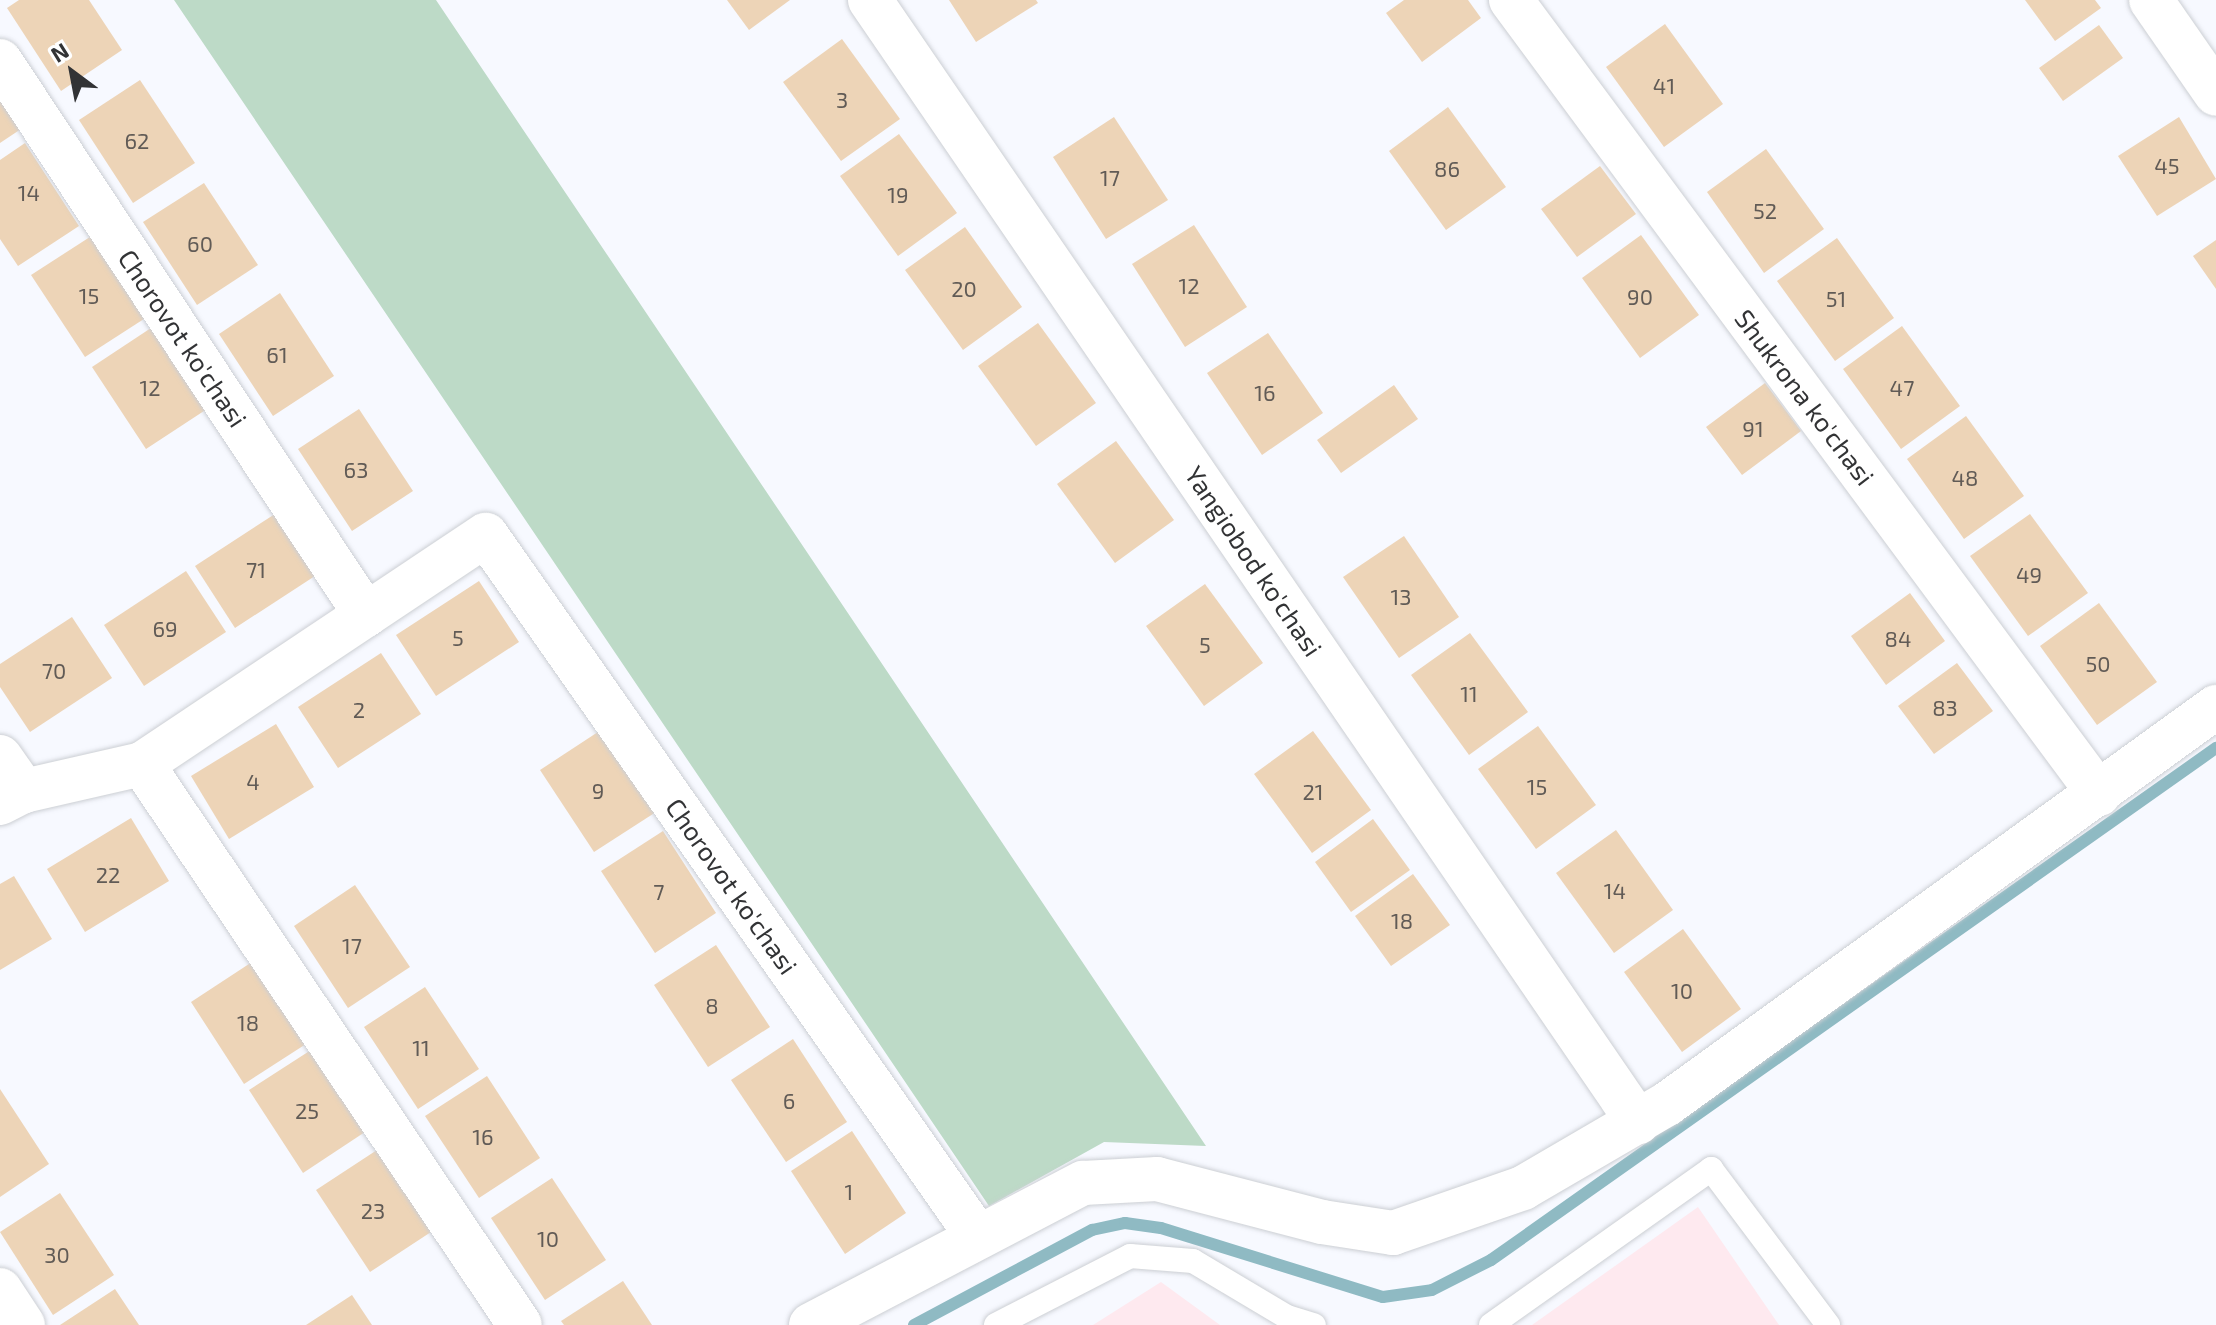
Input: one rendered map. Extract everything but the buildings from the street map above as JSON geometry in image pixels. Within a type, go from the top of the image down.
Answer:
[{"type":"street","name":"Yangiobod ko'chasi","points":[[870,0],[1638,1122]]},
{"type":"street","name":"Shukrona ko'chasi","points":[[1511,0],[2099,794]]},
{"type":"street","points":[[2151,0],[2216,94]]},
{"type":"street","name":"Chorovot ko'chasi","points":[[0,61],[366,615],[486,535],[978,1237]]},
{"type":"street","points":[[8,784],[142,764],[366,615]]},
{"type":"street","points":[[811,1325],[1083,1183],[1157,1179],[1322,1222],[1393,1233],[1523,1188],[1638,1122],[2099,794],[2216,707]]},
{"type":"street","points":[[142,764],[520,1325]]},
{"type":"street","points":[[0,1290],[23,1325]]},
{"type":"lane","points":[[1491,1325],[1711,1169],[1828,1325]]},
{"type":"lane","points":[[996,1325],[1130,1256],[1193,1261],[1287,1317],[1314,1325]]},
{"type":"shaded area","points":[[1698,1207],[1779,1325],[1532,1325]]},
{"type":"shaded area","points":[[1161,1282],[1220,1325],[1093,1325]]},
{"type":"green space","points":[[174,0],[436,0],[1206,1146],[1104,1142],[989,1206]]},
{"type":"waterway","points":[[914,1325],[1092,1230],[1125,1223],[1161,1228],[1383,1297],[1432,1290],[1491,1260],[2216,748]]}]
